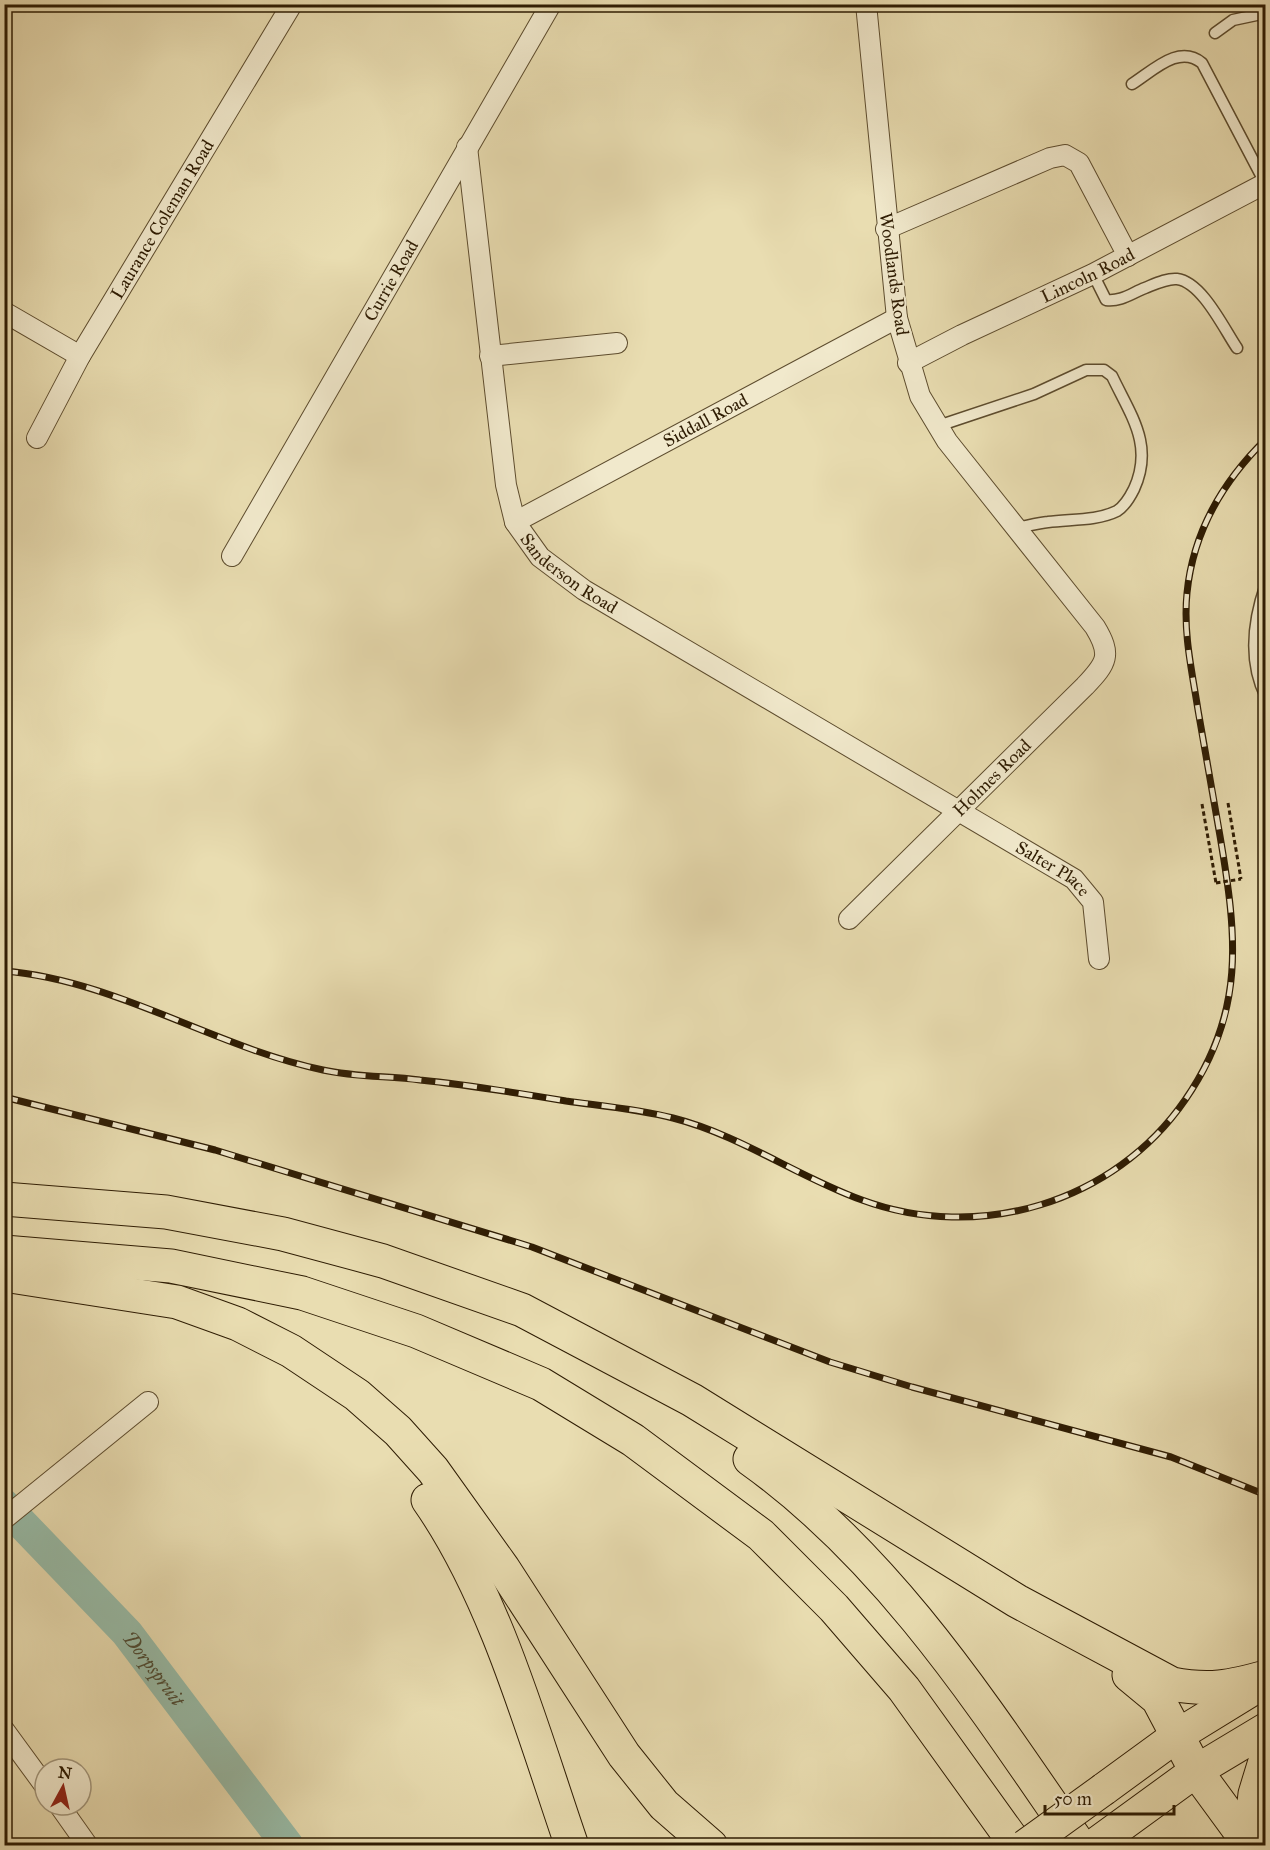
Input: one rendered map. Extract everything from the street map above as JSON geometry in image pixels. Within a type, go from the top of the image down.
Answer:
[{"type":"highway","points":[[4,1199],[166,1212],[283,1234],[383,1261],[522,1310],[692,1400],[1054,1622],[1172,1684],[1198,1689],[1228,1688],[1266,1679]]},
{"type":"highway","points":[[4,1252],[171,1266],[302,1293],[416,1331],[541,1384],[633,1440],[761,1535],[834,1608],[904,1689],[1017,1845]]},
{"type":"highway","points":[[383,1261],[519,1318],[690,1417],[790,1487],[873,1568],[954,1665],[1080,1845]]},
{"type":"highway","points":[[4,1275],[76,1284],[177,1302],[238,1324],[291,1351],[348,1388],[398,1431],[433,1470],[503,1568],[624,1755],[664,1805],[711,1845]]},
{"type":"highway","points":[[76,1284],[172,1316],[233,1340],[298,1375],[354,1416],[410,1474],[449,1531],[471,1572],[519,1692],[572,1845]]},
{"type":"highway","points":[[1054,1622],[1145,1687],[1163,1707],[1196,1771],[1248,1844]]},
{"type":"highway","points":[[1248,1844],[1259,1776],[1266,1758]]},
{"type":"main road","points":[[1025,1845],[1178,1736],[1266,1679]]},
{"type":"main road","points":[[1093,1845],[1196,1771],[1266,1729]]},
{"type":"street","name":"Laurance Coleman Road","points":[[37,438],[80,356],[292,4]]},
{"type":"street","name":"Currie Road","points":[[232,556],[551,4]]},
{"type":"street","name":"Woodlands Road","points":[[866,4],[886,229],[897,318],[908,363],[920,396],[947,441],[1095,627]]},
{"type":"street","name":"Sanderson Road","points":[[467,147],[506,485],[515,522],[540,557],[584,590],[957,811]]},
{"type":"street","points":[[886,229],[1050,158],[1065,155],[1079,163],[1128,256]]},
{"type":"street","name":"Lincoln Road","points":[[908,363],[962,335],[1093,274],[1265,183]]},
{"type":"street","points":[[4,312],[80,356]]},
{"type":"street","name":"Siddall Road","points":[[515,522],[897,318]]},
{"type":"street","points":[[490,356],[617,343]]},
{"type":"street","name":"Holmes Road","points":[[849,919],[1101,668],[1105,657],[1105,644],[1095,627]]},
{"type":"street","name":"Salter Place","points":[[957,811],[1074,879],[1093,902],[1100,959]]},
{"type":"street","points":[[4,1519],[148,1402]]},
{"type":"street","points":[[4,1730],[33,1770]]},
{"type":"street","points":[[68,1817],[88,1845]]},
{"type":"lane","points":[[1215,33],[1233,20],[1266,13]]},
{"type":"lane","points":[[1132,84],[1173,58],[1183,55],[1193,56],[1202,63],[1265,183]]},
{"type":"lane","points":[[1093,274],[1106,300],[1116,302],[1164,280],[1177,279],[1188,283],[1199,290],[1238,348]]},
{"type":"lane","points":[[938,426],[1034,394],[1086,370],[1104,370],[1112,376],[1142,443],[1143,459],[1139,478],[1129,500],[1118,511],[1096,517],[1016,528]]},
{"type":"lane","points":[[1266,584],[1257,607],[1253,646],[1261,687],[1266,697]]},
{"type":"path","points":[[1202,804],[1216,883],[1241,879],[1228,803]]},
{"type":"waterway","name":"Dorpspruit","points":[[4,1505],[127,1633],[288,1846]]},
{"type":"railway","points":[[4,971],[45,977],[86,987],[243,1046],[283,1060],[323,1070],[475,1087],[673,1118],[698,1125],[745,1145],[838,1191],[907,1212],[952,1217],[997,1214],[1041,1205],[1082,1188],[1121,1165],[1156,1136],[1185,1100],[1205,1067],[1219,1036],[1227,1004],[1232,972],[1230,907],[1189,652],[1186,623],[1187,593],[1196,549],[1213,509],[1236,472],[1266,439]]},
{"type":"railway","points":[[4,1097],[215,1150],[532,1247],[830,1362],[912,1387],[1171,1457],[1266,1495]]}]
